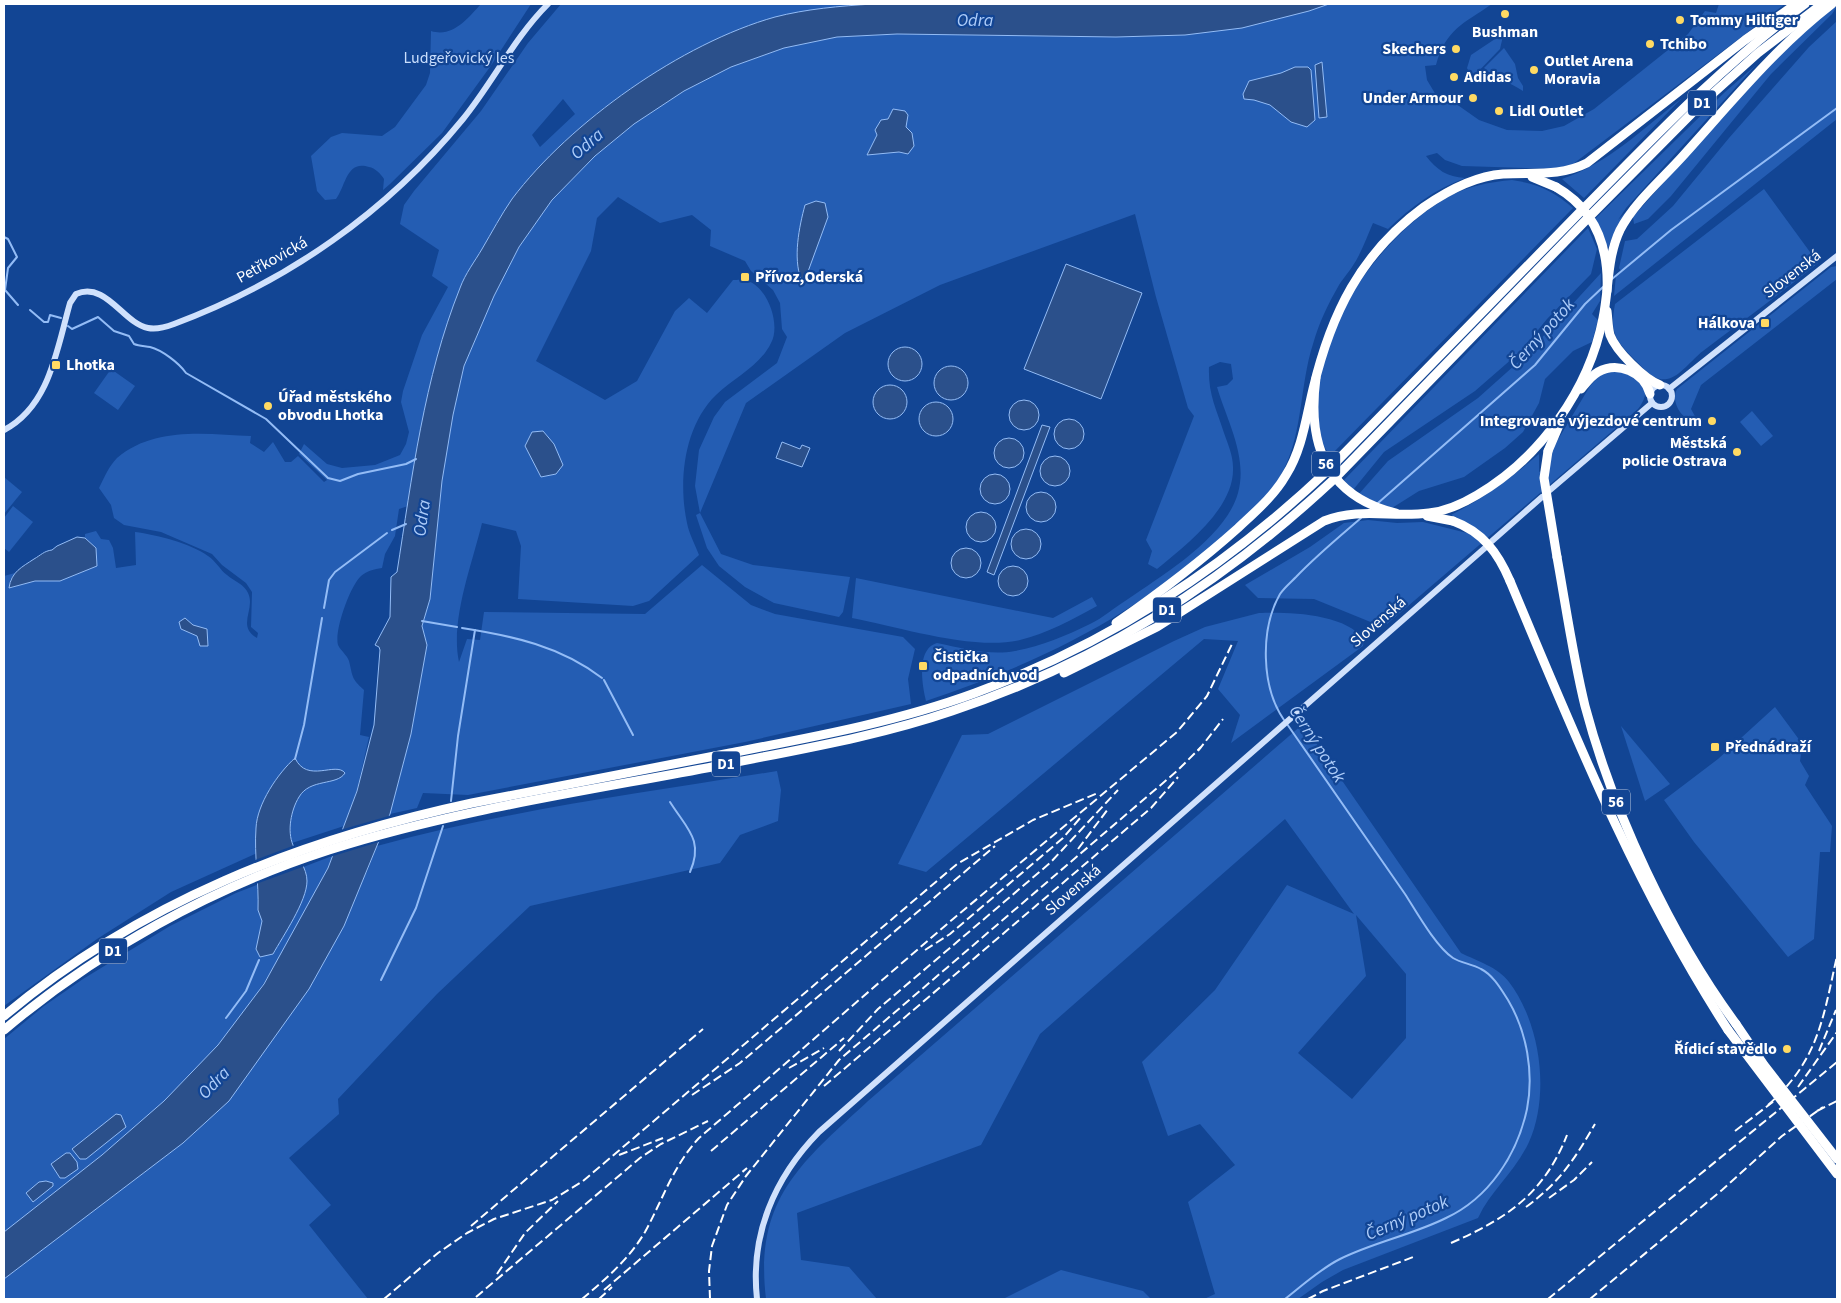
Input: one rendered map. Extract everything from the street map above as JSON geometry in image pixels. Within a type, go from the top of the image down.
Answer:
[{"type":"highway","name":"D1","points":[[1517,175],[1562,173],[1588,163],[1745,40],[1796,4]]},
{"type":"highway","name":"D1","points":[[4,1016],[55,976],[105,944],[176,903],[228,878],[287,854],[367,829],[427,813],[822,735],[907,715],[1005,681],[1082,647],[1178,591],[1219,564],[1291,505],[1329,469],[1695,96],[1750,46],[1805,4]]},
{"type":"highway","name":"D1","points":[[4,1030],[62,984],[123,944],[184,910],[233,887],[292,863],[384,834],[472,813],[862,737],[912,724],[979,702],[1091,654],[1159,616],[1227,570],[1298,512],[1335,478],[1700,105],[1758,52],[1822,4]]},
{"type":"highway","points":[[1607,291],[1613,250],[1630,215],[1768,62],[1810,21],[1832,4]]},
{"type":"highway","points":[[1316,378],[1329,332],[1342,302],[1369,260],[1391,235],[1424,207],[1460,186],[1493,176],[1517,175],[1537,179],[1556,187],[1582,206],[1598,231],[1607,259],[1606,312],[1610,334],[1615,344],[1647,378],[1660,385]]},
{"type":"highway","points":[[1569,403],[1592,356],[1606,312]]},
{"type":"highway","points":[[1569,403],[1596,373],[1606,368],[1618,367],[1637,374],[1645,381],[1651,398]]},
{"type":"highway","name":"D1","points":[[1005,681],[1108,628],[1172,584],[1255,512],[1279,486],[1297,454],[1316,378]]},
{"type":"highway","name":"56","points":[[1316,378],[1313,411],[1315,436],[1330,471],[1356,498],[1369,505],[1396,513],[1419,514],[1453,521],[1474,531],[1490,545],[1510,581],[1561,704],[1643,883],[1680,952],[1728,1030],[1837,1174]]},
{"type":"highway","name":"56","points":[[1569,403],[1548,451],[1544,478],[1584,698],[1617,803],[1639,853],[1673,921],[1710,986],[1774,1078],[1837,1159]]},
{"type":"highway","name":"56","points":[[1419,514],[1443,510],[1464,502],[1505,476],[1540,442],[1569,403]]},
{"type":"highway","name":"D1","points":[[979,702],[996,700],[1081,666],[1157,626],[1308,531],[1342,515],[1396,513]]},
{"type":"street","name":"Petřkovická","points":[[4,430],[24,415],[45,386],[70,303],[75,295],[84,292],[99,296],[111,302],[140,325],[157,328],[175,323],[236,296],[315,253],[371,212],[432,154],[477,102],[524,32],[548,4]]},
{"type":"street","name":"Slovenská","points":[[1669,389],[1837,256]]},
{"type":"street","points":[[1550,490],[1651,398],[1653,388],[1660,385],[1669,389],[1672,395],[1668,404],[1658,407],[1651,398]]},
{"type":"street","points":[[1492,541],[1542,497]]},
{"type":"street","name":"Slovenská","points":[[757,1299],[757,1257],[765,1218],[779,1184],[805,1146],[831,1121],[1486,547]]},
{"type":"green space","name":"Ludgeřovický les","points":[[481,4],[531,4],[490,67],[442,133],[390,184],[383,190],[384,179],[378,172],[369,167],[356,167],[351,171],[336,199],[325,200],[317,191],[311,156],[331,137],[342,133],[382,136],[395,127],[426,85],[430,73],[431,31],[446,32],[453,29],[465,21]]},
{"type":"green space","points":[[561,4],[872,4],[824,8],[776,17],[711,43],[679,59],[617,98],[561,145],[536,171],[497,222],[484,246],[448,326],[430,384],[408,506],[399,509],[395,536],[385,554],[382,568],[361,576],[352,589],[338,630],[338,645],[348,659],[355,680],[364,690],[360,735],[369,737],[357,790],[344,826],[292,843],[290,829],[292,813],[301,793],[314,784],[340,778],[340,770],[321,772],[309,770],[303,768],[295,758],[270,790],[265,801],[258,824],[257,853],[171,892],[97,939],[4,1006],[4,576],[15,573],[10,580],[10,588],[35,581],[60,581],[97,566],[96,548],[85,538],[85,534],[96,531],[101,539],[109,540],[113,548],[116,568],[136,565],[135,532],[163,537],[201,551],[244,588],[250,599],[248,628],[257,638],[258,633],[251,627],[252,592],[246,583],[222,565],[212,554],[161,532],[124,525],[114,518],[111,505],[99,488],[114,461],[132,448],[164,436],[181,434],[251,436],[250,443],[264,452],[273,442],[285,462],[291,462],[298,456],[324,482],[327,480],[299,454],[304,444],[327,464],[342,468],[375,465],[400,455],[406,444],[409,432],[401,402],[403,391],[422,335],[448,287],[432,276],[439,250],[400,224],[404,205],[481,111],[528,43]],"holes":[[[563,99],[575,114],[540,147],[532,135]]]},
{"type":"green space","points":[[1329,4],[1492,4],[1450,35],[1436,65],[1425,66],[1427,80],[1439,100],[1452,101],[1479,120],[1507,130],[1542,131],[1564,126],[1594,109],[1688,34],[1705,11],[1716,13],[1719,4],[1785,4],[1573,164],[1553,169],[1462,166],[1445,160],[1437,153],[1426,156],[1443,172],[1465,178],[1424,199],[1388,229],[1373,223],[1358,257],[1335,292],[1318,329],[1309,359],[1295,439],[1284,469],[1273,487],[1227,533],[1157,589],[1086,634],[1048,653],[1009,670],[926,701],[922,668],[926,652],[930,647],[937,643],[986,652],[1015,651],[1053,640],[1090,624],[1192,554],[1221,525],[1238,493],[1240,466],[1238,453],[1217,387],[1227,385],[1233,379],[1231,364],[1220,362],[1209,367],[1209,377],[1213,401],[1231,454],[1233,467],[1226,497],[1207,524],[1181,549],[1157,569],[1148,564],[1152,551],[1146,540],[1194,416],[1188,408],[1156,297],[1135,214],[940,285],[845,333],[746,403],[700,513],[695,486],[699,450],[714,417],[725,402],[777,363],[787,337],[782,329],[780,303],[773,290],[751,271],[745,261],[710,246],[711,230],[692,215],[660,223],[618,197],[597,218],[591,251],[536,361],[605,400],[637,381],[675,311],[689,298],[707,313],[733,280],[746,280],[761,291],[771,308],[774,335],[771,343],[754,365],[716,395],[705,408],[690,438],[684,472],[684,507],[688,527],[699,555],[649,601],[633,606],[518,599],[521,546],[516,531],[482,523],[463,592],[457,628],[459,662],[467,639],[480,640],[484,612],[645,614],[702,565],[751,605],[775,614],[903,637],[915,649],[908,679],[911,704],[745,742],[468,795],[423,793],[417,808],[390,814],[411,734],[427,645],[422,626],[430,599],[442,481],[453,415],[464,366],[494,296],[519,247],[552,200],[595,156],[634,124],[684,91],[731,67],[784,48],[837,37],[897,34],[1116,37],[1185,35],[1309,11]]},
{"type":"green space","points":[[1837,6],[1832,14],[1771,74],[1671,196],[1648,219],[1634,224],[1633,217],[1754,80],[1811,24]]},
{"type":"green space","points":[[1837,21],[1837,119],[1614,296],[1616,275],[1621,271],[1619,268],[1625,241],[1637,239],[1673,206],[1729,138],[1809,47]]},
{"type":"green space","points":[[1501,35],[1503,36],[1500,49],[1472,78],[1467,68],[1471,55]]},
{"type":"green space","points":[[1504,48],[1515,64],[1523,91],[1484,68]]},
{"type":"green space","points":[[1756,65],[1626,208],[1618,220],[1626,212],[1616,228],[1608,248],[1595,219],[1725,92]]},
{"type":"green space","points":[[1682,98],[1584,198],[1562,179],[1595,164],[1611,154]]},
{"type":"green space","points":[[1512,180],[1545,189],[1573,208],[1330,456],[1320,436],[1316,403],[1320,368],[1332,333],[1349,299],[1371,267],[1396,238],[1423,214],[1450,196],[1472,187]]},
{"type":"green space","points":[[1764,189],[1818,263],[1703,351],[1677,375],[1667,379],[1652,376],[1618,340],[1613,328],[1615,304]]},
{"type":"green space","points":[[1588,228],[1597,249],[1591,274],[1547,319],[1521,351],[1475,391],[1384,452],[1353,490],[1344,480]]},
{"type":"green space","points":[[1837,266],[1837,279],[1701,385],[1691,409],[1697,420],[1692,420],[1683,415],[1675,400],[1677,389],[1831,267]]},
{"type":"green space","points":[[1601,273],[1600,301],[1592,314],[1598,320],[1592,342],[1573,351],[1545,379],[1539,403],[1523,432],[1505,448],[1464,477],[1419,491],[1392,508],[1358,495],[1388,461],[1478,398],[1525,356]]},
{"type":"green space","points":[[111,369],[135,386],[118,410],[94,393]]},
{"type":"green space","points":[[1613,370],[1636,378],[1641,382],[1645,393],[1638,409],[1387,624],[1373,623],[1314,599],[1258,598],[1245,585],[1310,547],[1344,523],[1368,520],[1397,523],[1423,522],[1467,533],[1472,526],[1451,515],[1497,487],[1539,454],[1539,472],[1550,465],[1553,448],[1590,386],[1600,375]]},
{"type":"green space","points":[[1752,411],[1773,436],[1761,446],[1740,422]]},
{"type":"green space","points":[[4,477],[22,492],[4,514]]},
{"type":"green space","points":[[13,506],[33,522],[9,552],[4,548],[4,518]]},
{"type":"green space","points":[[700,513],[721,554],[753,565],[850,577],[843,612],[839,617],[774,603],[745,587],[719,566],[707,548],[696,515]]},
{"type":"green space","points":[[856,578],[1053,618],[1092,597],[1097,606],[1049,630],[1020,640],[1002,643],[959,640],[852,618]]},
{"type":"green space","points":[[1259,613],[1300,614],[1330,619],[1344,624],[1355,631],[1364,640],[1363,646],[1231,743],[1240,715],[1218,689],[1238,641],[1204,639],[926,872],[898,864],[962,735],[988,734],[1205,627]]},
{"type":"green space","points":[[1775,707],[1806,749],[1801,754],[1800,761],[1809,776],[1805,785],[1832,826],[1830,852],[1820,852],[1814,939],[1788,957],[1694,842],[1664,800],[1718,759]]},
{"type":"green space","points":[[1303,724],[1461,953],[1493,968],[1509,982],[1529,1018],[1539,1060],[1540,1082],[1539,1103],[1529,1142],[1517,1163],[1489,1199],[1478,1218],[1343,1270],[1298,1299],[1204,1299],[1215,1294],[1188,1202],[1235,1165],[1200,1124],[1168,1136],[1142,1062],[1215,990],[1287,885],[1354,914],[1285,819],[1040,1034],[981,1145],[797,1213],[801,1260],[849,1267],[877,1299],[766,1299],[764,1264],[767,1235],[775,1209],[787,1186],[803,1165],[822,1144],[868,1101]],"holes":[[[1356,915],[1406,974],[1406,1038],[1352,1099],[1298,1053],[1366,976]]]},
{"type":"green space","points":[[1621,726],[1670,784],[1645,801]]},
{"type":"green space","points":[[777,771],[781,790],[778,821],[740,835],[720,863],[530,906],[437,994],[338,1099],[339,1114],[289,1158],[331,1205],[309,1225],[368,1299],[4,1299],[4,1279],[183,1143],[367,872],[377,846],[426,833],[526,812]]},
{"type":"green space","points":[[332,856],[328,868],[304,914],[265,982],[235,1025],[218,1045],[143,1121],[4,1232],[4,1039],[44,1006],[83,979],[170,926],[236,893]]},
{"type":"green space","points":[[1061,1270],[1143,1291],[1151,1299],[1003,1299]]},
{"type":"water","name":"Odra","points":[[873,4],[1329,4],[1242,28],[1185,35],[1116,37],[897,34],[837,37],[784,48],[731,67],[684,91],[634,124],[595,156],[552,200],[519,247],[494,296],[464,366],[453,415],[442,481],[430,599],[422,626],[427,645],[411,734],[390,814],[344,926],[309,989],[229,1101],[183,1143],[4,1279],[4,1232],[102,1155],[164,1101],[218,1045],[264,984],[328,868],[357,791],[374,725],[380,650],[375,645],[390,617],[391,577],[397,572],[414,464],[437,357],[462,283],[512,199],[536,170],[596,114],[666,66],[703,46],[739,29],[775,17],[823,8]]},
{"type":"water","points":[[1322,62],[1327,117],[1319,118],[1315,65]]},
{"type":"water","points":[[1295,67],[1308,67],[1311,70],[1315,120],[1307,127],[1291,122],[1270,105],[1244,99],[1243,94],[1249,81],[1281,73]]},
{"type":"water","points":[[893,109],[905,111],[908,115],[906,127],[912,133],[914,146],[908,154],[899,152],[867,155],[877,135],[875,130],[881,120],[888,119]]},
{"type":"water","points":[[816,201],[825,203],[828,217],[806,277],[801,279],[797,252],[801,223],[805,205]]},
{"type":"water","points":[[1066,264],[1142,293],[1101,399],[1024,369]]},
{"type":"water","points":[[905,347],[917,352],[922,364],[917,376],[905,381],[893,376],[888,364],[893,352]]},
{"type":"water","points":[[951,366],[963,371],[968,383],[963,395],[951,400],[939,395],[934,383],[939,371]]},
{"type":"water","points":[[890,385],[902,390],[907,402],[902,414],[890,419],[878,414],[873,402],[878,390]]},
{"type":"water","points":[[1024,400],[1035,404],[1039,415],[1035,426],[1024,430],[1013,426],[1009,415],[1013,404]]},
{"type":"water","points":[[936,402],[948,407],[953,419],[948,431],[936,436],[924,431],[919,419],[924,407]]},
{"type":"water","points":[[1069,419],[1080,423],[1084,434],[1080,445],[1069,449],[1058,445],[1054,434],[1058,423]]},
{"type":"water","points":[[1042,425],[1050,427],[994,575],[987,572]]},
{"type":"water","points":[[543,431],[554,444],[563,465],[556,474],[541,477],[525,446],[532,432]]},
{"type":"water","points":[[1009,438],[1020,442],[1024,453],[1020,464],[1009,468],[998,464],[994,453],[998,442]]},
{"type":"water","points":[[782,442],[800,449],[802,445],[810,448],[802,467],[776,458]]},
{"type":"water","points":[[1055,456],[1066,460],[1070,471],[1066,482],[1055,486],[1044,482],[1040,471],[1044,460]]},
{"type":"water","points":[[995,474],[1006,478],[1010,489],[1006,500],[995,504],[984,500],[980,489],[984,478]]},
{"type":"water","points":[[1041,492],[1052,496],[1056,507],[1052,518],[1041,522],[1030,518],[1026,507],[1030,496]]},
{"type":"water","points":[[981,512],[992,516],[996,527],[992,538],[981,542],[970,538],[966,527],[970,516]]},
{"type":"water","points":[[1026,529],[1037,533],[1041,544],[1037,555],[1026,559],[1015,555],[1011,544],[1015,533]]},
{"type":"water","points":[[77,537],[85,538],[96,548],[97,566],[60,581],[35,581],[9,588],[12,578],[21,567],[45,552]]},
{"type":"water","points":[[966,548],[977,552],[981,563],[977,574],[966,578],[955,574],[951,563],[955,552]]},
{"type":"water","points":[[1013,566],[1024,570],[1028,581],[1024,592],[1013,596],[1002,592],[998,581],[1002,570]]},
{"type":"water","points":[[185,618],[193,625],[207,629],[208,646],[200,646],[197,636],[181,629],[179,622]]},
{"type":"water","points":[[295,758],[300,766],[307,770],[335,769],[345,773],[336,780],[310,787],[304,791],[296,802],[292,814],[290,833],[307,876],[306,889],[294,918],[273,954],[260,957],[256,949],[262,921],[258,910],[257,819],[264,799],[275,780]]},
{"type":"water","points":[[116,1114],[121,1115],[126,1127],[86,1159],[80,1159],[72,1149]]},
{"type":"water","points":[[66,1153],[70,1153],[77,1162],[78,1169],[65,1178],[60,1178],[51,1164]]},
{"type":"water","points":[[39,1182],[53,1183],[53,1186],[33,1202],[26,1193]]},
{"type":"pier","points":[[392,815],[382,841],[330,857],[340,830]]},
{"type":"pier","points":[[295,845],[305,866],[256,884],[255,860]]},
{"type":"waterway","name":"Černý potok","points":[[1612,279],[1671,230],[1837,108]]},
{"type":"waterway","points":[[4,237],[8,239],[17,257],[8,268],[5,290],[18,305]]},
{"type":"waterway","name":"Černý potok","points":[[1378,503],[1535,365],[1585,304],[1603,287]]},
{"type":"waterway","points":[[30,310],[44,322],[48,322],[50,315],[61,318]]},
{"type":"waterway","points":[[68,326],[72,329],[98,317],[114,331],[129,336],[134,344],[150,347],[165,354],[186,373],[266,419],[328,478],[340,481],[358,474],[406,464],[416,459]]},
{"type":"waterway","name":"Černý potok","points":[[1284,720],[1276,707],[1267,675],[1266,641],[1273,608],[1285,588],[1361,518]]},
{"type":"waterway","name":"Odra","points":[[392,530],[406,524]]},
{"type":"waterway","points":[[324,608],[329,580],[335,572],[387,533]]},
{"type":"waterway","points":[[295,759],[304,725],[322,618]]},
{"type":"waterway","points":[[422,621],[457,627]]},
{"type":"waterway","points":[[462,628],[518,639],[553,650],[586,667],[602,678]]},
{"type":"waterway","points":[[451,801],[458,736],[475,630]]},
{"type":"waterway","points":[[604,680],[633,735]]},
{"type":"waterway","name":"Černý potok","points":[[1285,1299],[1319,1272],[1340,1259],[1433,1224],[1475,1199],[1499,1173],[1516,1143],[1527,1109],[1530,1081],[1527,1053],[1520,1025],[1515,1012],[1500,987],[1478,967],[1453,958],[1440,946],[1287,724]]},
{"type":"waterway","points":[[670,802],[692,835],[695,851],[690,872]]},
{"type":"waterway","points":[[381,980],[416,908],[443,826]]},
{"type":"waterway","points":[[226,1018],[246,991],[259,960]]},
{"type":"railway","points":[[582,1299],[600,1284],[639,1242],[675,1171],[699,1138],[953,919],[1177,732],[1207,696],[1232,644]]},
{"type":"railway","points":[[1198,751],[1223,719]]},
{"type":"railway","points":[[710,1299],[709,1271],[712,1246],[727,1205],[746,1176],[839,1060],[1177,771],[1201,747]]},
{"type":"railway","points":[[824,1086],[1151,808],[1178,777]]},
{"type":"railway","points":[[839,1051],[878,1009],[1050,863],[1118,790]]},
{"type":"railway","points":[[384,1299],[438,1253],[467,1233],[494,1219],[552,1200],[583,1181],[957,864],[1033,820],[1098,793]]},
{"type":"railway","points":[[1078,849],[1108,809]]},
{"type":"railway","points":[[925,950],[950,934],[1063,838],[1081,817]]},
{"type":"railway","points":[[692,1095],[740,1063],[995,846]]},
{"type":"railway","points":[[1768,1105],[1785,1088],[1809,1054],[1822,1019],[1837,956]]},
{"type":"railway","points":[[1819,1051],[1836,1010]]},
{"type":"railway","points":[[471,1226],[703,1029]]},
{"type":"railway","points":[[1798,1087],[1837,1032]]},
{"type":"railway","points":[[711,1151],[844,1038]]},
{"type":"railway","points":[[789,1068],[824,1048]]},
{"type":"railway","points":[[1548,1299],[1837,1062]]},
{"type":"railway","points":[[1735,1131],[1774,1101]]},
{"type":"railway","points":[[1817,1111],[1837,1101]]},
{"type":"railway","points":[[1590,1299],[1722,1190],[1782,1136],[1823,1107]]},
{"type":"railway","points":[[476,1297],[640,1158],[661,1144],[708,1121]]},
{"type":"railway","points":[[1526,1207],[1548,1189],[1565,1170],[1595,1124]]},
{"type":"railway","points":[[1451,1243],[1506,1214],[1535,1189],[1558,1156],[1567,1135]]},
{"type":"railway","points":[[619,1155],[663,1138]]},
{"type":"railway","points":[[1549,1198],[1574,1180],[1592,1162]]},
{"type":"railway","points":[[604,1290],[747,1168]]},
{"type":"railway","points":[[497,1274],[525,1233],[558,1201]]},
{"type":"railway","points":[[1308,1299],[1323,1291],[1416,1256]]},
{"type":"railway","points":[[599,1299],[612,1287]]},
{"type":"place","name":"Bushman","points":[[1505,14]]},
{"type":"place","name":"Tommy Hilfiger","points":[[1680,20]]},
{"type":"place","name":"Tchibo","points":[[1650,44]]},
{"type":"place","name":"Skechers","points":[[1456,49]]},
{"type":"place","name":"Outlet Arena Moravia","points":[[1534,70]]},
{"type":"place","name":"Adidas","points":[[1454,77]]},
{"type":"place","name":"Under Armour","points":[[1473,98]]},
{"type":"place","name":"Lidl Outlet","points":[[1499,111]]},
{"type":"place","name":"Přívoz,Oderská","points":[[745,277]]},
{"type":"place","name":"Hálkova","points":[[1765,323]]},
{"type":"place","name":"Lhotka","points":[[56,365]]},
{"type":"place","name":"Úřad městského obvodu Lhotka","points":[[268,406]]},
{"type":"place","name":"Integrované výjezdové centrum","points":[[1712,421]]},
{"type":"place","name":"Městská policie Ostrava","points":[[1737,452]]},
{"type":"place","name":"Čistička odpadních vod","points":[[923,666]]},
{"type":"place","name":"Přednádraží","points":[[1715,747]]},
{"type":"place","name":"Řídicí stavědlo","points":[[1787,1049]]}]
